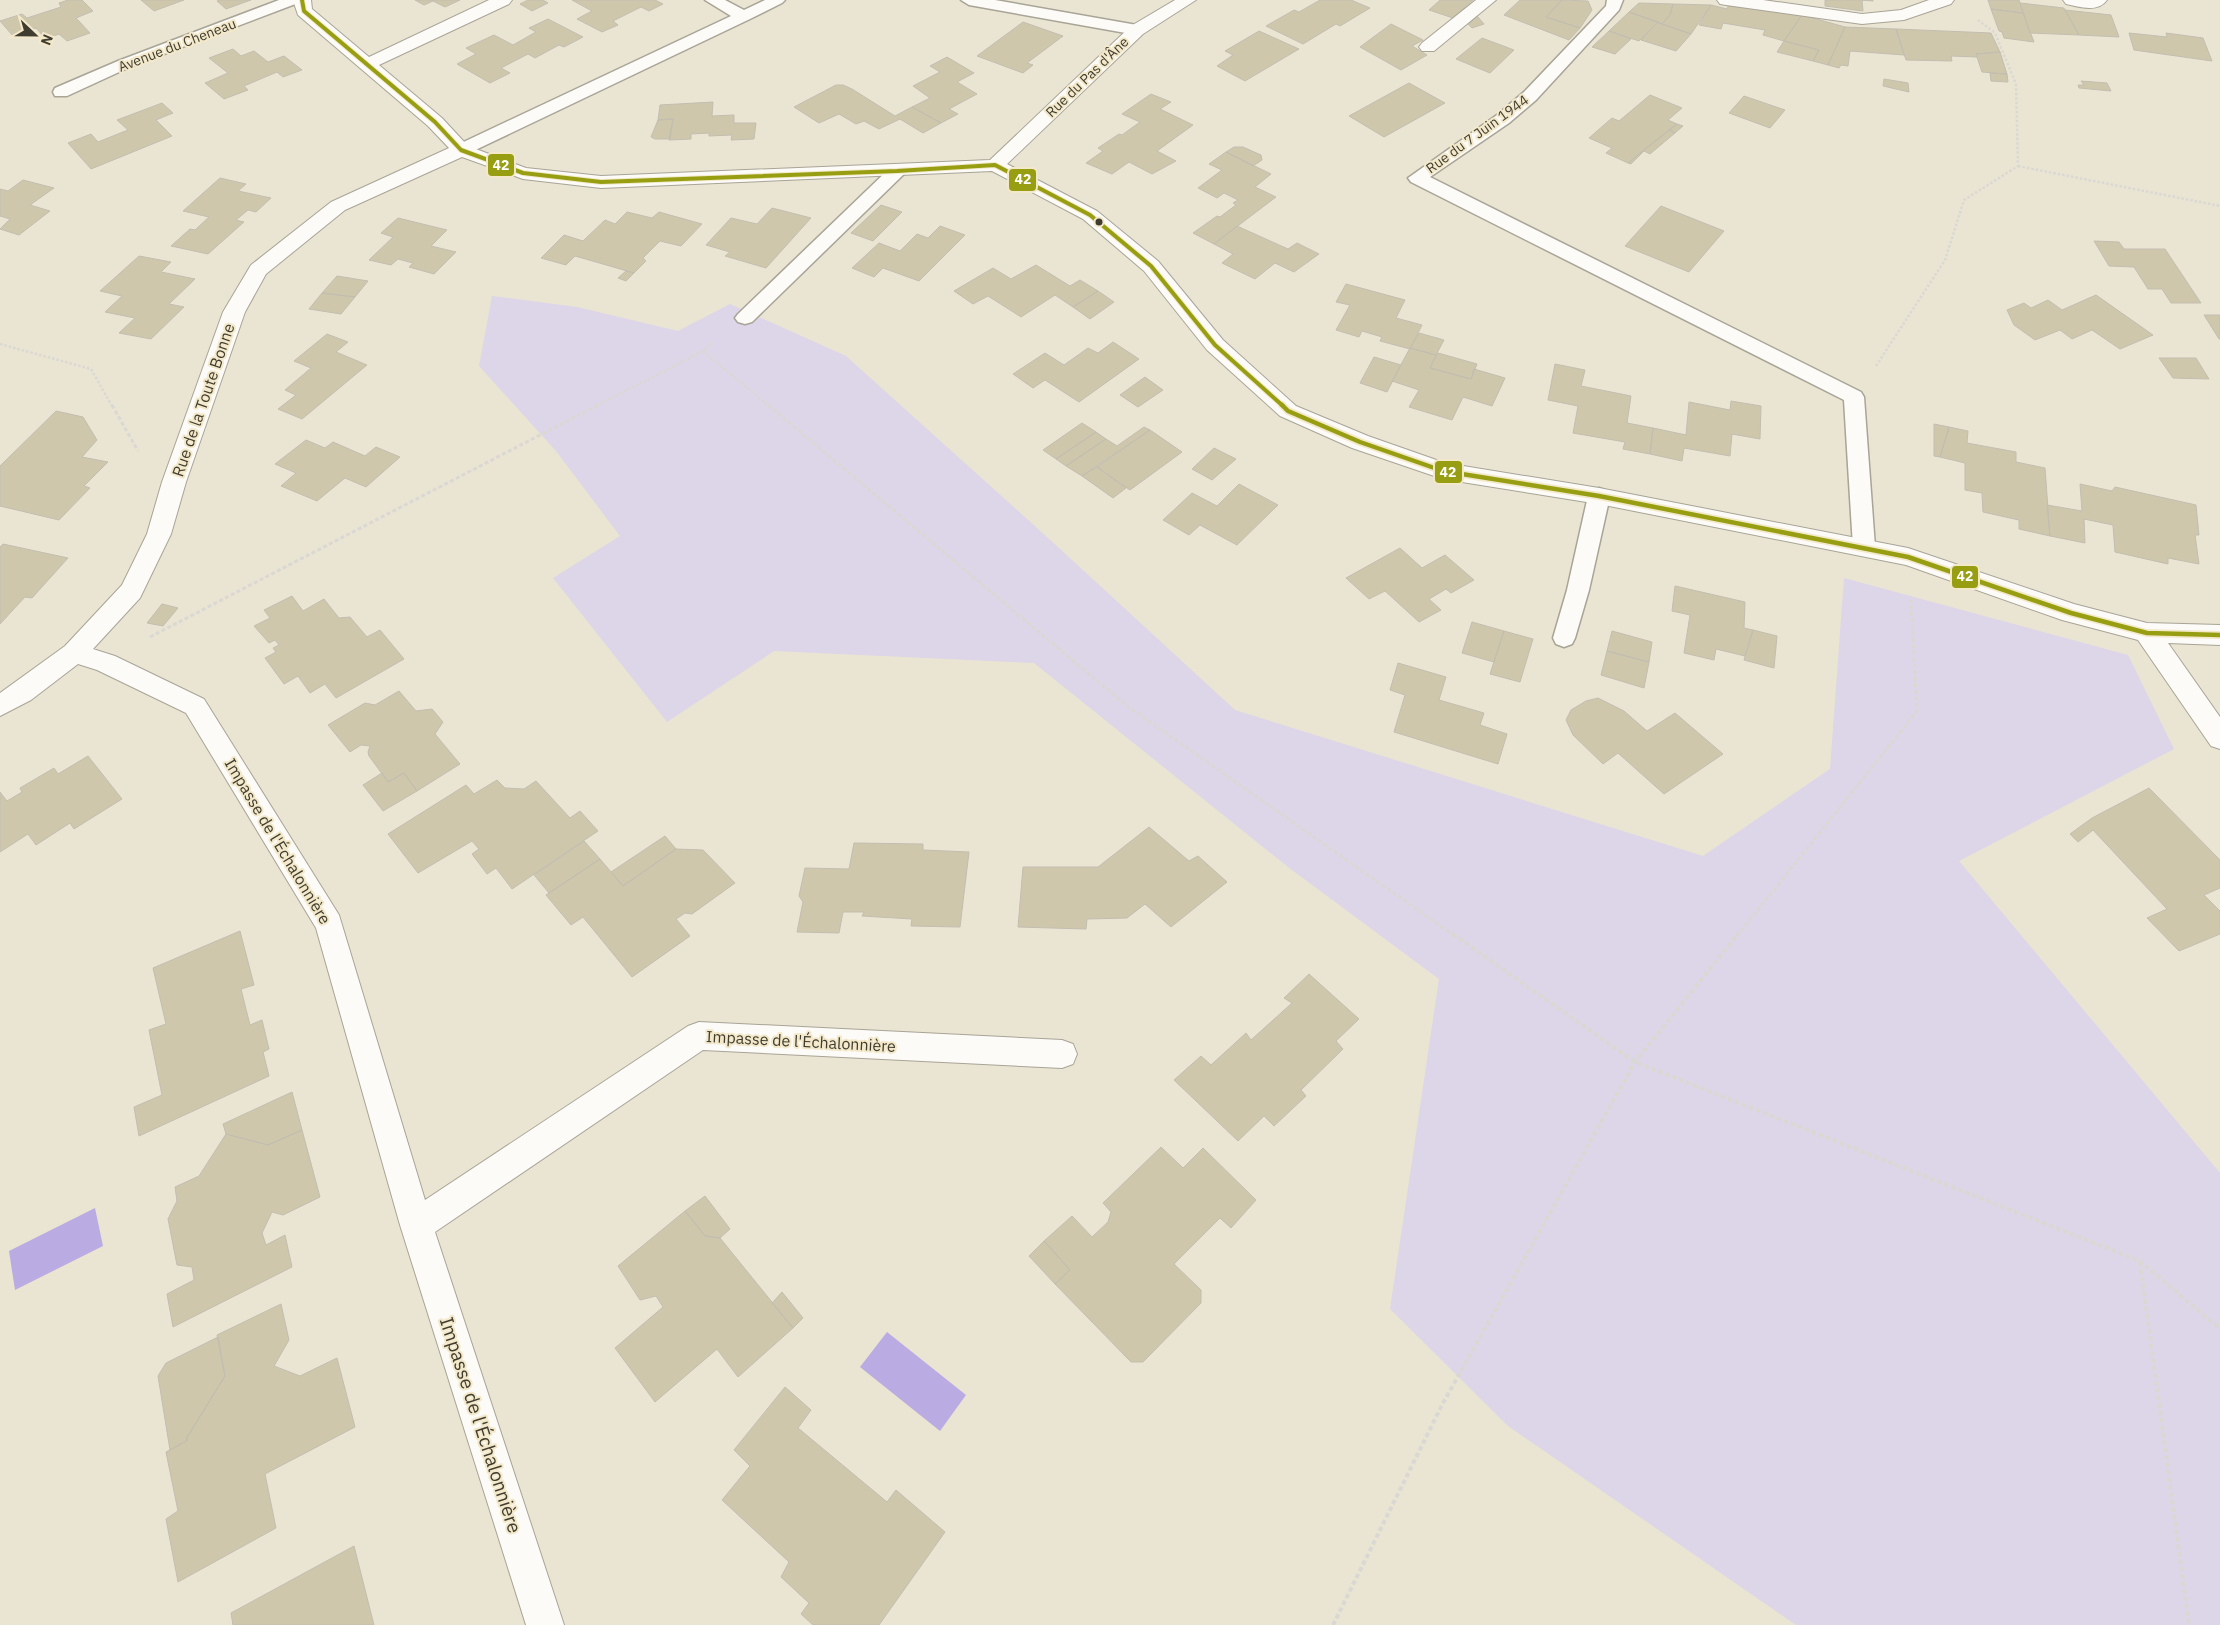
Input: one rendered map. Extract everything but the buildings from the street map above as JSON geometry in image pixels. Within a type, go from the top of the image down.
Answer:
[{"type":"street","points":[[302,0],[304,11],[435,122],[460,150],[522,173],[601,182],[896,172],[995,165],[1090,215],[1151,266],[1215,345],[1288,411],[1360,442],[1443,471],[1599,496],[1908,557],[2071,613],[2147,633],[2220,635]]},
{"type":"street","points":[[368,64],[503,0]]},
{"type":"street","name":"Rue du Pas d'Âne","points":[[995,165],[1137,30],[1187,0]]},
{"type":"street","points":[[1428,47],[1487,0]]},
{"type":"street","points":[[1726,0],[1800,4],[1862,19],[1904,15],[1945,0]]},
{"type":"street","points":[[2072,0],[2095,3],[2098,0]]},
{"type":"street","name":"Rue de la Toute Bonne","points":[[0,706],[22,693],[74,653],[131,591],[159,534],[174,482],[234,312],[258,270],[338,206],[460,150]]},
{"type":"street","points":[[2147,633],[2220,738]]},
{"type":"street","name":"Impasse de l'Échalonnière","points":[[74,653],[106,662],[195,706],[329,924],[416,1225],[545,1625]]},
{"type":"street","name":"Impasse de l'Échalonnière","points":[[416,1225],[699,1036],[1062,1054]]},
{"type":"lane","name":"Avenue du Cheneau","points":[[62,92],[124,64],[293,0]]},
{"type":"lane","points":[[714,0],[744,16]]},
{"type":"lane","points":[[460,150],[777,0]]},
{"type":"lane","points":[[969,0],[1137,30]]},
{"type":"lane","name":"Rue du 7 Juin 1944","points":[[1615,0],[1613,7],[1530,96],[1503,118],[1417,178],[1854,398]]},
{"type":"lane","points":[[745,318],[896,172]]},
{"type":"lane","points":[[1854,398],[1864,547]]},
{"type":"lane","points":[[1564,638],[1578,590],[1599,496]]},
{"type":"path","points":[[1972,16],[1995,33],[2016,84],[2018,166]]},
{"type":"path","points":[[1854,398],[1945,260],[1964,200],[2018,166],[2220,206]]},
{"type":"path","points":[[106,662],[703,351],[745,318]]},
{"type":"path","points":[[0,344],[91,368],[139,453],[174,482]]},
{"type":"path","points":[[703,351],[1126,705],[1635,1062],[2140,1261],[2220,1328]]},
{"type":"path","points":[[1333,1625],[1443,1403],[1635,1062],[1917,711],[1908,557]]},
{"type":"path","points":[[2140,1261],[2189,1625]]},
{"type":"shaded area","points":[[492,296],[577,307],[678,331],[730,304],[846,356],[1235,710],[1703,856],[1830,769],[1844,578],[2128,655],[2174,749],[1959,861],[2220,1173],[2220,1625],[1796,1625],[1508,1426],[1390,1309],[1439,979],[1288,867],[1034,663],[774,651],[667,722],[553,578],[620,536],[556,451],[479,366]]},
{"type":"shaded area","points":[[95,1208],[103,1246],[15,1290],[9,1251]]},
{"type":"shaded area","points":[[887,1332],[966,1395],[940,1431],[860,1367]]},
{"type":"transit line","name":"42","points":[[302,0],[304,11],[435,122],[461,150],[523,173],[601,182],[897,171],[995,165],[1090,215],[1151,266],[1215,345],[1288,411],[1360,442],[1443,471],[1599,496],[1908,557],[2071,613],[2147,633],[2220,635]]}]
